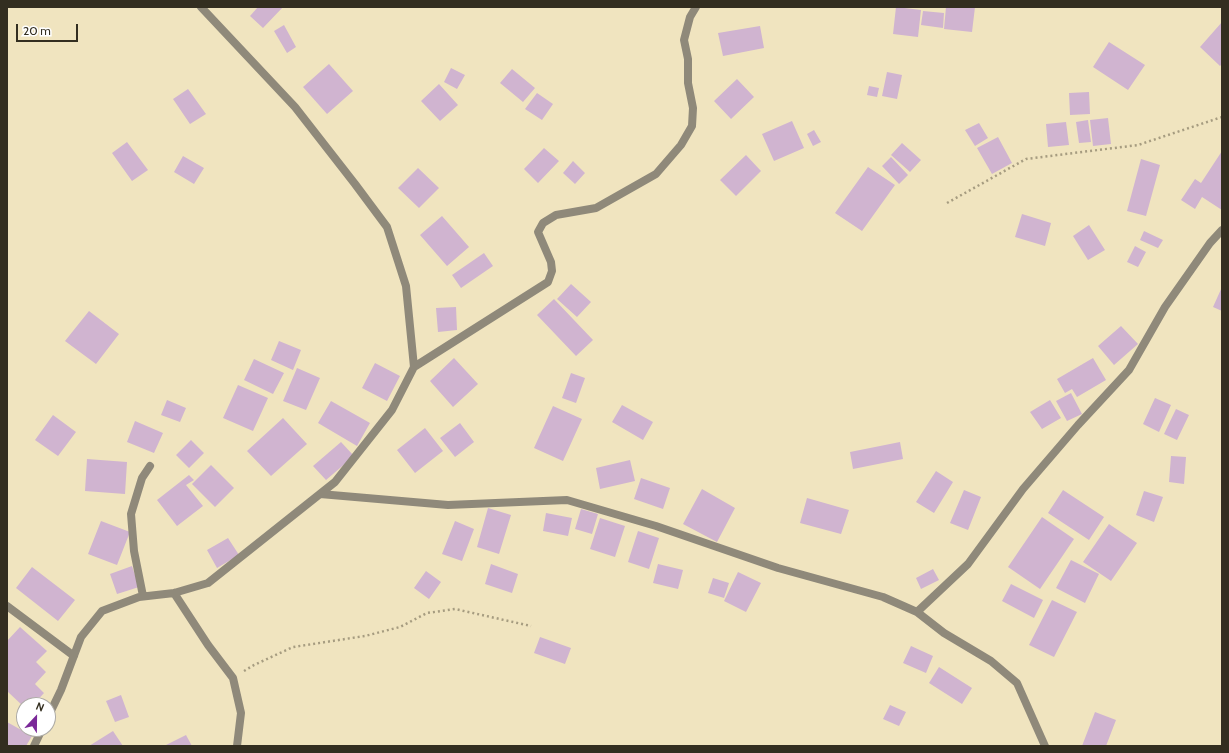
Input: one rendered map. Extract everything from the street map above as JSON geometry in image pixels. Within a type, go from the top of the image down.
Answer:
[{"type":"street","points":[[201,7],[295,107],[387,227],[406,286],[414,366]]},
{"type":"street","points":[[56,700],[81,637],[102,611],[139,597],[174,593],[208,583],[335,482],[392,410],[414,366],[548,282],[552,271],[538,232],[543,223],[556,215],[596,208],[656,174],[681,145],[692,126],[693,108],[688,83],[688,59],[684,40],[690,17],[696,7]]},
{"type":"street","points":[[917,612],[968,564],[1028,484],[1078,425],[1129,370],[1165,307],[1210,243],[1222,230]]},
{"type":"street","points":[[143,596],[134,551],[131,514],[142,478],[150,466]]},
{"type":"street","points":[[320,494],[448,505],[567,500],[656,526],[778,568],[883,597],[917,612],[944,633],[991,661],[1017,683],[1045,746]]},
{"type":"street","points":[[174,593],[208,645],[233,678],[241,713],[238,746]]},
{"type":"street","points":[[7,606],[74,656]]},
{"type":"path","points":[[947,203],[1026,159],[1138,144],[1222,117]]},
{"type":"path","points":[[233,678],[254,665],[293,647],[365,636],[400,627],[427,613],[455,609],[531,626]]},
{"type":"building","points":[[258,7],[283,7],[263,28],[250,16]]},
{"type":"building","points":[[896,7],[921,10],[918,37],[893,34]]},
{"type":"building","points":[[946,7],[975,7],[972,32],[944,29]]},
{"type":"building","points":[[923,11],[944,13],[943,28],[921,25]]},
{"type":"building","points":[[1222,22],[1222,64],[1220,66],[1200,47]]},
{"type":"building","points":[[284,25],[296,47],[287,53],[274,31]]},
{"type":"building","points":[[760,26],[764,48],[723,56],[718,33]]},
{"type":"building","points":[[1109,42],[1145,65],[1128,90],[1093,67]]},
{"type":"building","points":[[329,64],[353,91],[327,114],[303,87]]},
{"type":"building","points":[[451,68],[465,75],[457,89],[444,82]]},
{"type":"building","points":[[512,69],[535,88],[523,102],[500,83]]},
{"type":"building","points":[[887,72],[902,75],[897,99],[882,96]]},
{"type":"building","points":[[737,79],[754,97],[731,119],[714,101]]},
{"type":"building","points":[[439,84],[458,105],[440,121],[421,101]]},
{"type":"building","points":[[869,86],[879,88],[877,97],[867,95]]},
{"type":"building","points":[[188,89],[206,114],[190,124],[173,99]]},
{"type":"building","points":[[1089,92],[1090,114],[1070,115],[1069,93]]},
{"type":"building","points":[[537,93],[553,104],[542,120],[525,109]]},
{"type":"building","points":[[1108,118],[1111,144],[1093,146],[1090,120]]},
{"type":"building","points":[[1088,120],[1091,142],[1079,143],[1076,122]]},
{"type":"building","points":[[792,121],[804,148],[774,161],[762,134]]},
{"type":"building","points":[[1066,122],[1069,145],[1048,147],[1046,124]]},
{"type":"building","points":[[979,123],[988,138],[975,146],[965,130]]},
{"type":"building","points":[[814,130],[821,142],[813,146],[807,134]]},
{"type":"building","points":[[998,137],[1012,163],[992,174],[977,148]]},
{"type":"building","points":[[127,142],[148,170],[132,181],[112,153]]},
{"type":"building","points":[[902,143],[921,160],[910,172],[891,155]]},
{"type":"building","points":[[544,148],[559,161],[538,183],[524,169]]},
{"type":"building","points":[[1222,151],[1222,210],[1202,197],[1195,209],[1181,200],[1195,179],[1201,183]]},
{"type":"building","points":[[746,155],[761,171],[736,196],[720,180]]},
{"type":"building","points":[[183,156],[204,168],[194,184],[174,172]]},
{"type":"building","points":[[891,157],[908,175],[899,184],[882,166]]},
{"type":"building","points":[[1141,159],[1160,165],[1146,216],[1127,211]]},
{"type":"building","points":[[573,161],[585,173],[575,184],[563,173]]},
{"type":"building","points":[[868,167],[895,185],[862,231],[835,213]]},
{"type":"building","points":[[418,168],[439,188],[419,208],[398,188]]},
{"type":"building","points":[[1022,214],[1051,223],[1045,246],[1015,237]]},
{"type":"building","points":[[442,216],[469,247],[447,266],[420,235]]},
{"type":"building","points":[[1089,225],[1105,250],[1088,260],[1073,236]]},
{"type":"building","points":[[1144,231],[1163,240],[1158,248],[1140,240]]},
{"type":"building","points":[[1135,246],[1146,252],[1138,267],[1127,262]]},
{"type":"building","points":[[484,253],[493,266],[461,288],[452,275]]},
{"type":"building","points":[[571,284],[591,302],[577,317],[557,299]]},
{"type":"building","points":[[1222,287],[1222,311],[1213,307]]},
{"type":"building","points":[[554,299],[593,340],[576,356],[537,315]]},
{"type":"building","points":[[456,307],[457,330],[438,332],[436,308]]},
{"type":"building","points":[[89,311],[119,334],[96,364],[65,341]]},
{"type":"building","points":[[1121,326],[1138,344],[1114,365],[1098,346]]},
{"type":"building","points":[[279,341],[301,350],[293,370],[271,360]]},
{"type":"building","points":[[454,358],[478,384],[453,407],[430,381]]},
{"type":"building","points":[[1093,358],[1106,380],[1077,397],[1072,389],[1065,393],[1057,379]]},
{"type":"building","points":[[254,359],[284,373],[273,394],[244,380]]},
{"type":"building","points":[[375,363],[400,376],[387,401],[362,388]]},
{"type":"building","points":[[297,368],[320,378],[306,410],[283,401]]},
{"type":"building","points":[[571,373],[585,378],[576,403],[562,398]]},
{"type":"building","points":[[238,385],[268,398],[253,431],[223,418]]},
{"type":"building","points":[[1071,393],[1082,414],[1067,421],[1056,401]]},
{"type":"building","points":[[1155,398],[1171,405],[1159,432],[1143,424]]},
{"type":"building","points":[[167,400],[186,408],[180,422],[161,415]]},
{"type":"building","points":[[1050,400],[1061,418],[1042,429],[1030,412]]},
{"type":"building","points":[[331,401],[370,423],[357,446],[318,423]]},
{"type":"building","points":[[622,405],[653,422],[643,440],[612,422]]},
{"type":"building","points":[[553,406],[582,419],[563,461],[534,448]]},
{"type":"building","points":[[1176,409],[1189,415],[1177,440],[1164,434]]},
{"type":"building","points":[[53,415],[76,432],[58,456],[35,440]]},
{"type":"building","points":[[283,418],[307,444],[271,476],[247,451]]},
{"type":"building","points":[[135,421],[163,433],[154,453],[127,442]]},
{"type":"building","points":[[460,423],[474,442],[455,457],[440,438]]},
{"type":"building","points":[[425,428],[443,451],[415,473],[397,450]]},
{"type":"building","points":[[191,440],[204,453],[189,468],[176,455]]},
{"type":"building","points":[[341,442],[354,456],[326,480],[313,466]]},
{"type":"building","points":[[900,442],[903,459],[853,469],[850,452]]},
{"type":"building","points":[[1171,456],[1186,457],[1184,484],[1169,482]]},
{"type":"building","points":[[87,459],[127,462],[125,494],[85,491]]},
{"type":"building","points":[[630,460],[635,481],[600,489],[596,468]]},
{"type":"building","points":[[211,465],[234,488],[215,507],[192,484]]},
{"type":"building","points":[[936,471],[953,482],[934,513],[916,502]]},
{"type":"building","points":[[189,475],[194,480],[186,485],[203,506],[177,526],[157,500]]},
{"type":"building","points":[[641,478],[670,488],[663,509],[634,499]]},
{"type":"building","points":[[702,489],[735,508],[717,542],[683,524]]},
{"type":"building","points":[[964,490],[981,497],[968,530],[950,523]]},
{"type":"building","points":[[1063,490],[1104,517],[1089,540],[1048,513]]},
{"type":"building","points":[[1144,491],[1163,497],[1154,522],[1136,515]]},
{"type":"building","points":[[807,498],[849,510],[841,534],[800,523]]},
{"type":"building","points":[[488,508],[511,515],[499,554],[477,547]]},
{"type":"building","points":[[581,509],[598,514],[592,534],[575,529]]},
{"type":"building","points":[[546,513],[572,518],[568,536],[543,531]]},
{"type":"building","points":[[1042,517],[1074,539],[1040,589],[1008,567]]},
{"type":"building","points":[[600,518],[625,526],[615,557],[590,549]]},
{"type":"building","points":[[101,521],[130,532],[117,565],[88,554]]},
{"type":"building","points":[[455,521],[474,529],[462,561],[442,554]]},
{"type":"building","points":[[1109,524],[1137,543],[1111,581],[1083,562]]},
{"type":"building","points":[[638,531],[659,538],[649,569],[628,562]]},
{"type":"building","points":[[228,538],[239,555],[217,568],[207,550]]},
{"type":"building","points":[[1071,560],[1099,574],[1085,603],[1056,588]]},
{"type":"building","points":[[491,564],[518,574],[512,593],[485,584]]},
{"type":"building","points":[[658,564],[683,570],[678,589],[653,583]]},
{"type":"building","points":[[132,566],[139,587],[117,594],[110,574]]},
{"type":"building","points":[[32,567],[75,600],[58,621],[16,588]]},
{"type":"building","points":[[933,569],[939,580],[921,589],[916,578]]},
{"type":"building","points":[[426,571],[441,582],[429,599],[414,588]]},
{"type":"building","points":[[738,572],[761,583],[746,612],[724,601]]},
{"type":"building","points":[[713,578],[729,583],[724,598],[708,593]]},
{"type":"building","points":[[1011,584],[1043,600],[1034,618],[1002,601]]},
{"type":"building","points":[[1052,600],[1077,612],[1054,657],[1029,645]]},
{"type":"building","points":[[20,627],[47,651],[36,662],[46,672],[35,684],[44,693],[40,697],[16,697],[16,699],[7,691],[7,641]]},
{"type":"building","points":[[540,637],[571,648],[565,664],[534,653]]},
{"type":"building","points":[[911,646],[933,656],[926,673],[903,663]]},
{"type":"building","points":[[939,667],[972,688],[962,704],[929,683]]},
{"type":"building","points":[[121,695],[129,717],[115,722],[106,701]]},
{"type":"building","points":[[890,705],[906,712],[899,726],[883,719]]},
{"type":"building","points":[[1095,712],[1116,720],[1106,746],[1082,746]]},
{"type":"building","points":[[7,722],[16,727],[16,737],[31,737],[26,746],[7,746]]},
{"type":"building","points":[[113,731],[123,746],[89,746]]},
{"type":"building","points":[[186,735],[192,746],[164,746]]}]
